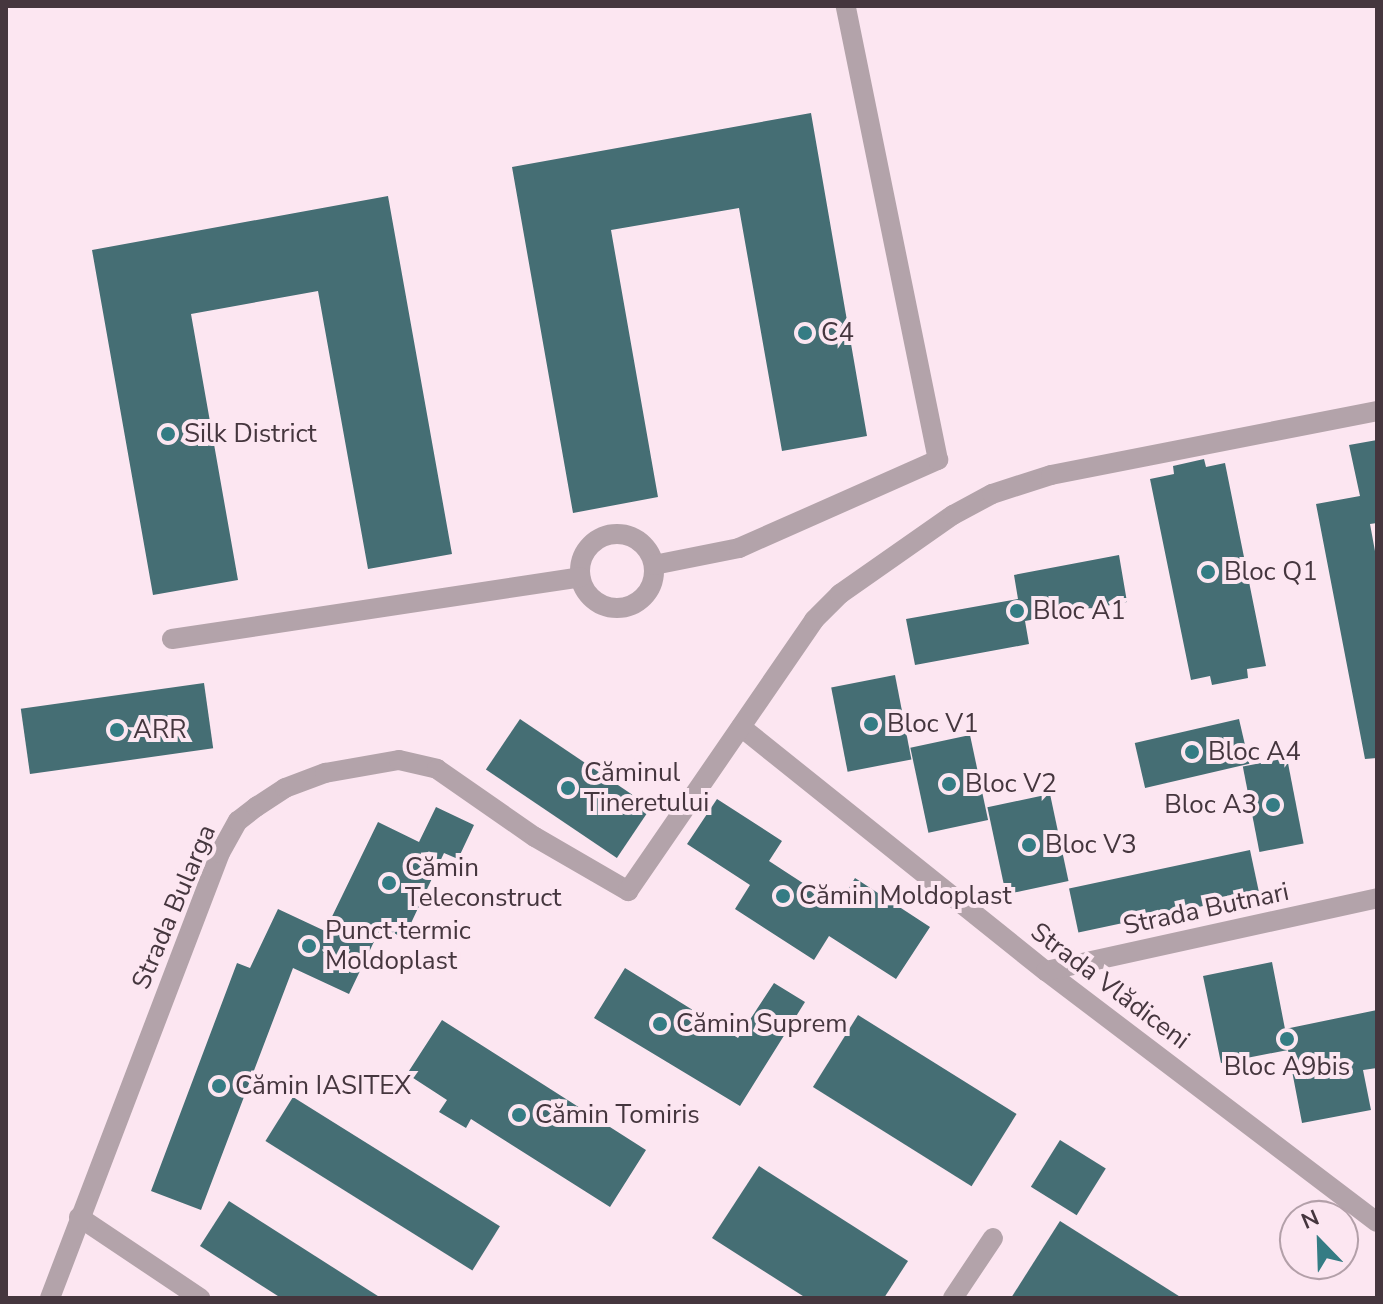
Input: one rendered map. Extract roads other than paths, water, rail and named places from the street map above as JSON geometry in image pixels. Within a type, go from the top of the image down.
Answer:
[{"type":"street","points":[[654,565],[739,548],[938,460],[846,6]]},
{"type":"street","points":[[741,727],[814,620],[840,594],[953,515],[992,494],[1051,475],[1377,411]]},
{"type":"street","points":[[609,534],[633,537],[654,565],[643,599],[620,608],[596,603],[580,577],[588,547],[609,534]]},
{"type":"street","points":[[172,639],[580,577]]},
{"type":"street","name":"Strada Vlădiceni","points":[[741,727],[1046,971],[1377,1222]]},
{"type":"street","name":"Strada Bularga","points":[[50,1298],[220,853],[238,821],[285,788],[325,773],[364,763],[412,763],[437,769],[535,837],[628,891],[741,727]]},
{"type":"street","name":"Strada Butnari","points":[[1046,971],[1377,898]]},
{"type":"street","points":[[79,1217],[200,1298]]},
{"type":"street","points":[[953,1298],[993,1238]]},
{"type":"place","name":"C4","points":[[805,333]]},
{"type":"place","name":"Silk District","points":[[168,434]]},
{"type":"place","name":"Bloc Q1","points":[[1208,572]]},
{"type":"place","name":"Bloc A1","points":[[1017,611]]},
{"type":"place","name":"Bloc V1","points":[[871,724]]},
{"type":"place","name":"ARR","points":[[117,730]]},
{"type":"place","name":"Bloc A4","points":[[1192,752]]},
{"type":"place","name":"Bloc V2","points":[[949,784]]},
{"type":"place","name":"Căminul Tineretului","points":[[568,788]]},
{"type":"place","name":"Bloc A3","points":[[1273,805]]},
{"type":"place","name":"Bloc V3","points":[[1029,845]]},
{"type":"place","name":"Cămin Teleconstruct","points":[[389,883]]},
{"type":"place","name":"Cămin Moldoplast","points":[[783,896]]},
{"type":"place","name":"Punct termic Moldoplast","points":[[309,946]]},
{"type":"place","name":"Cămin Suprem","points":[[660,1024]]},
{"type":"place","name":"Bloc A9bis","points":[[1287,1039]]},
{"type":"place","name":"Cămin IASITEX","points":[[219,1086]]},
{"type":"place","name":"Cămin Tomiris","points":[[519,1115]]}]
